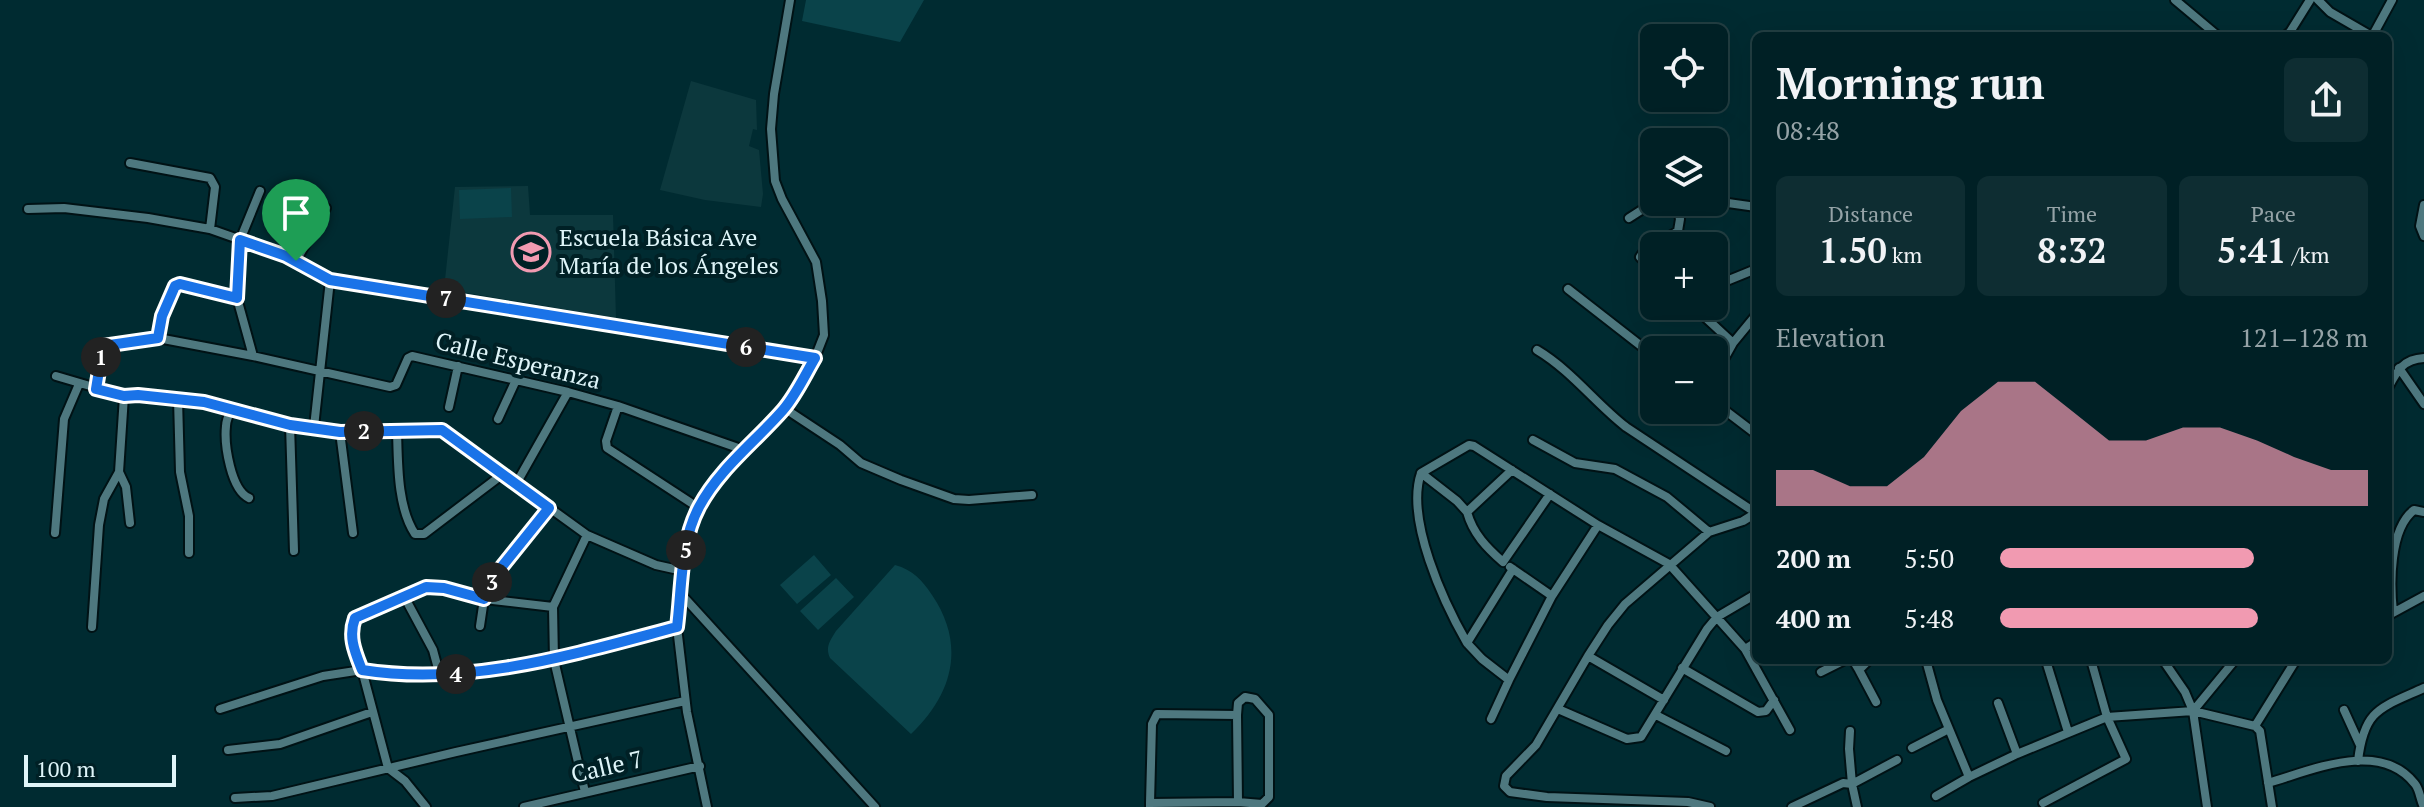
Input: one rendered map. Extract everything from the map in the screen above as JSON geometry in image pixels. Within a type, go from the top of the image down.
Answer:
[{"type":"street","points":[[707,807],[685,701],[677,627],[689,533],[699,508],[724,472],[784,408],[815,358],[824,335],[816,262],[775,181],[771,129],[777,67],[790,0]]},
{"type":"street","points":[[2175,0],[2213,32]]},
{"type":"street","points":[[2292,32],[2310,0]]},
{"type":"street","points":[[2318,0],[2330,12],[2365,32]]},
{"type":"street","points":[[2375,32],[2392,0]]},
{"type":"street","points":[[130,163],[210,178],[215,187],[210,229]]},
{"type":"street","points":[[253,356],[237,298],[240,240],[260,191]]},
{"type":"street","points":[[1728,203],[1752,206]]},
{"type":"street","points":[[2424,205],[2420,226],[2424,236]]},
{"type":"street","points":[[28,209],[64,208],[210,229],[296,261],[330,280],[815,358]]},
{"type":"street","points":[[296,261],[326,208]]},
{"type":"street","points":[[1629,218],[1640,211]]},
{"type":"street","points":[[1728,280],[1752,271]]},
{"type":"street","points":[[314,427],[330,280]]},
{"type":"street","points":[[158,338],[162,316],[175,286],[180,284],[237,298]]},
{"type":"street","points":[[1568,289],[1640,345]]},
{"type":"street","points":[[1708,320],[1733,343]]},
{"type":"street","points":[[1728,352],[1752,320]]},
{"type":"street","name":"Calle Esperanza","points":[[96,389],[103,346],[158,338],[390,387],[396,385],[409,356],[618,406],[744,450]]},
{"type":"street","points":[[1537,350],[1568,372],[1626,427],[1752,510]]},
{"type":"street","points":[[2392,381],[2399,368],[2409,360],[2424,358]]},
{"type":"street","points":[[449,407],[458,366]]},
{"type":"street","points":[[2399,368],[2424,404]]},
{"type":"street","points":[[56,376],[124,396],[178,399],[232,408],[290,425],[340,432],[442,430],[587,535],[656,565],[683,571]]},
{"type":"street","points":[[498,419],[516,380]]},
{"type":"street","points":[[55,533],[64,419],[79,384]]},
{"type":"street","points":[[516,484],[568,392]]},
{"type":"street","points":[[92,627],[101,512],[104,499],[119,472],[124,396]]},
{"type":"street","points":[[178,399],[180,472],[189,516],[189,553]]},
{"type":"street","points":[[618,406],[606,441],[607,448],[699,508]]},
{"type":"street","points":[[232,408],[226,422],[229,459],[240,495],[249,498]]},
{"type":"street","points":[[784,408],[840,445],[861,463],[954,499],[1032,495]]},
{"type":"street","points":[[1728,413],[1752,431]]},
{"type":"street","points":[[290,425],[294,551]]},
{"type":"street","points":[[397,430],[398,476],[409,525],[415,534],[424,534],[503,474]]},
{"type":"street","points":[[340,432],[353,533]]},
{"type":"street","points":[[1533,440],[1575,463],[1615,469],[1667,497],[1709,532]]},
{"type":"street","points":[[1509,680],[1467,643],[1448,610],[1427,551],[1416,503],[1421,473],[1463,446],[1474,446],[1598,525],[1669,564],[1745,649],[1752,661]]},
{"type":"street","points":[[1467,512],[1512,470]]},
{"type":"street","points":[[119,472],[126,487],[130,523]]},
{"type":"street","points":[[1421,473],[1467,512],[1487,549],[1552,596]]},
{"type":"street","points":[[1503,562],[1550,494]]},
{"type":"street","points":[[480,626],[484,599],[496,574],[549,508]]},
{"type":"street","points":[[2392,564],[2409,513],[2414,510],[2424,512]]},
{"type":"street","points":[[1710,807],[1688,802],[1571,800],[1510,792],[1504,786],[1506,776],[1536,745],[1588,656],[1625,604],[1709,532],[1752,515]]},
{"type":"street","points":[[1491,719],[1552,596],[1598,525]]},
{"type":"street","points":[[585,792],[554,660],[553,607],[587,535]]},
{"type":"street","points":[[1467,643],[1513,569]]},
{"type":"street","points":[[426,807],[405,781],[388,768],[362,670],[351,641],[355,618],[426,587],[444,588],[484,599],[553,607]]},
{"type":"street","points":[[681,594],[875,807]]},
{"type":"street","points":[[1558,709],[1627,739],[1641,737],[1717,617],[1752,596]]},
{"type":"street","points":[[2392,613],[2424,596]]},
{"type":"street","points":[[405,598],[433,650],[440,676]]},
{"type":"street","points":[[220,709],[323,676],[362,670],[391,675],[440,676],[554,660],[677,627]]},
{"type":"street","points":[[1745,649],[1752,645]]},
{"type":"street","points":[[1588,656],[1664,700]]},
{"type":"street","points":[[1754,664],[1790,730]]},
{"type":"street","points":[[1821,672],[1837,664]]},
{"type":"street","points":[[1855,664],[1876,702]]},
{"type":"street","points":[[1859,670],[1865,664]]},
{"type":"street","points":[[1927,664],[1933,690],[1969,777]]},
{"type":"street","points":[[2047,664],[2068,732]]},
{"type":"street","points":[[2043,803],[2126,759],[2107,717],[2092,664]]},
{"type":"street","points":[[2166,664],[2185,692],[2193,711],[2207,807]]},
{"type":"street","points":[[2193,711],[2232,664]]},
{"type":"street","points":[[2255,726],[2294,664]]},
{"type":"street","points":[[1682,668],[1758,712],[1766,711],[1774,700]]},
{"type":"street","points":[[2358,761],[2366,724],[2374,714],[2424,688]]},
{"type":"street","points":[[1237,715],[1157,714],[1152,724],[1150,805],[1262,804],[1269,797],[1269,715],[1255,699],[1245,697],[1238,703],[1237,715],[1238,802]]},
{"type":"street","points":[[235,798],[272,796],[685,701]]},
{"type":"street","points":[[1998,703],[2017,754]]},
{"type":"street","points":[[2344,710],[2360,745]]},
{"type":"street","points":[[1936,796],[2017,754],[2107,717],[2193,711],[2255,726],[2263,737],[2272,807]]},
{"type":"street","points":[[228,750],[280,744],[372,712]]},
{"type":"street","points":[[1656,715],[1726,751]]},
{"type":"street","points":[[1912,748],[1949,729]]},
{"type":"street","points":[[1850,731],[1852,784],[1857,807]]},
{"type":"street","points":[[1792,807],[1843,783],[1852,784],[1897,760]]},
{"type":"street","points":[[2268,783],[2358,761],[2389,764],[2398,768],[2420,789],[2424,807]]},
{"type":"street","name":"Calle 7","points":[[524,807],[700,766]]},
{"type":"street","points":[[2410,807],[2420,789]]},
{"type":"shaded area","points":[[806,0],[924,0],[900,42],[802,21]]},
{"type":"shaded area","points":[[691,81],[756,100],[757,130],[753,129],[749,146],[759,150],[763,194],[761,207],[660,190]]},
{"type":"shaded area","name":"Escuela Básica Ave María de los Ángeles","points":[[528,186],[530,215],[613,215],[616,318],[444,289],[455,187]]},
{"type":"shaded area","points":[[511,188],[512,217],[460,219],[459,190]]},
{"type":"shaded area","points":[[814,555],[831,575],[797,604],[780,585]]},
{"type":"shaded area","points":[[895,565],[916,576],[932,595],[943,614],[951,650],[945,686],[925,719],[911,734],[830,658],[828,651],[836,631]]},
{"type":"shaded area","points":[[836,578],[854,597],[818,630],[800,611]]},
{"type":"place","name":"Escuela Básica Ave María de los Ángeles","points":[[531,252]]},
{"type":"route","points":[[240,240],[296,261],[330,280],[815,358],[784,408],[724,472],[699,508],[689,533],[677,627],[554,660],[440,676],[391,675],[362,670],[351,641],[355,618],[426,587],[444,588],[484,599],[496,574],[549,508],[442,430],[340,432],[290,425],[204,402],[124,396],[96,389],[103,346],[158,338],[162,316],[175,286],[180,284],[237,298],[240,240]]}]
